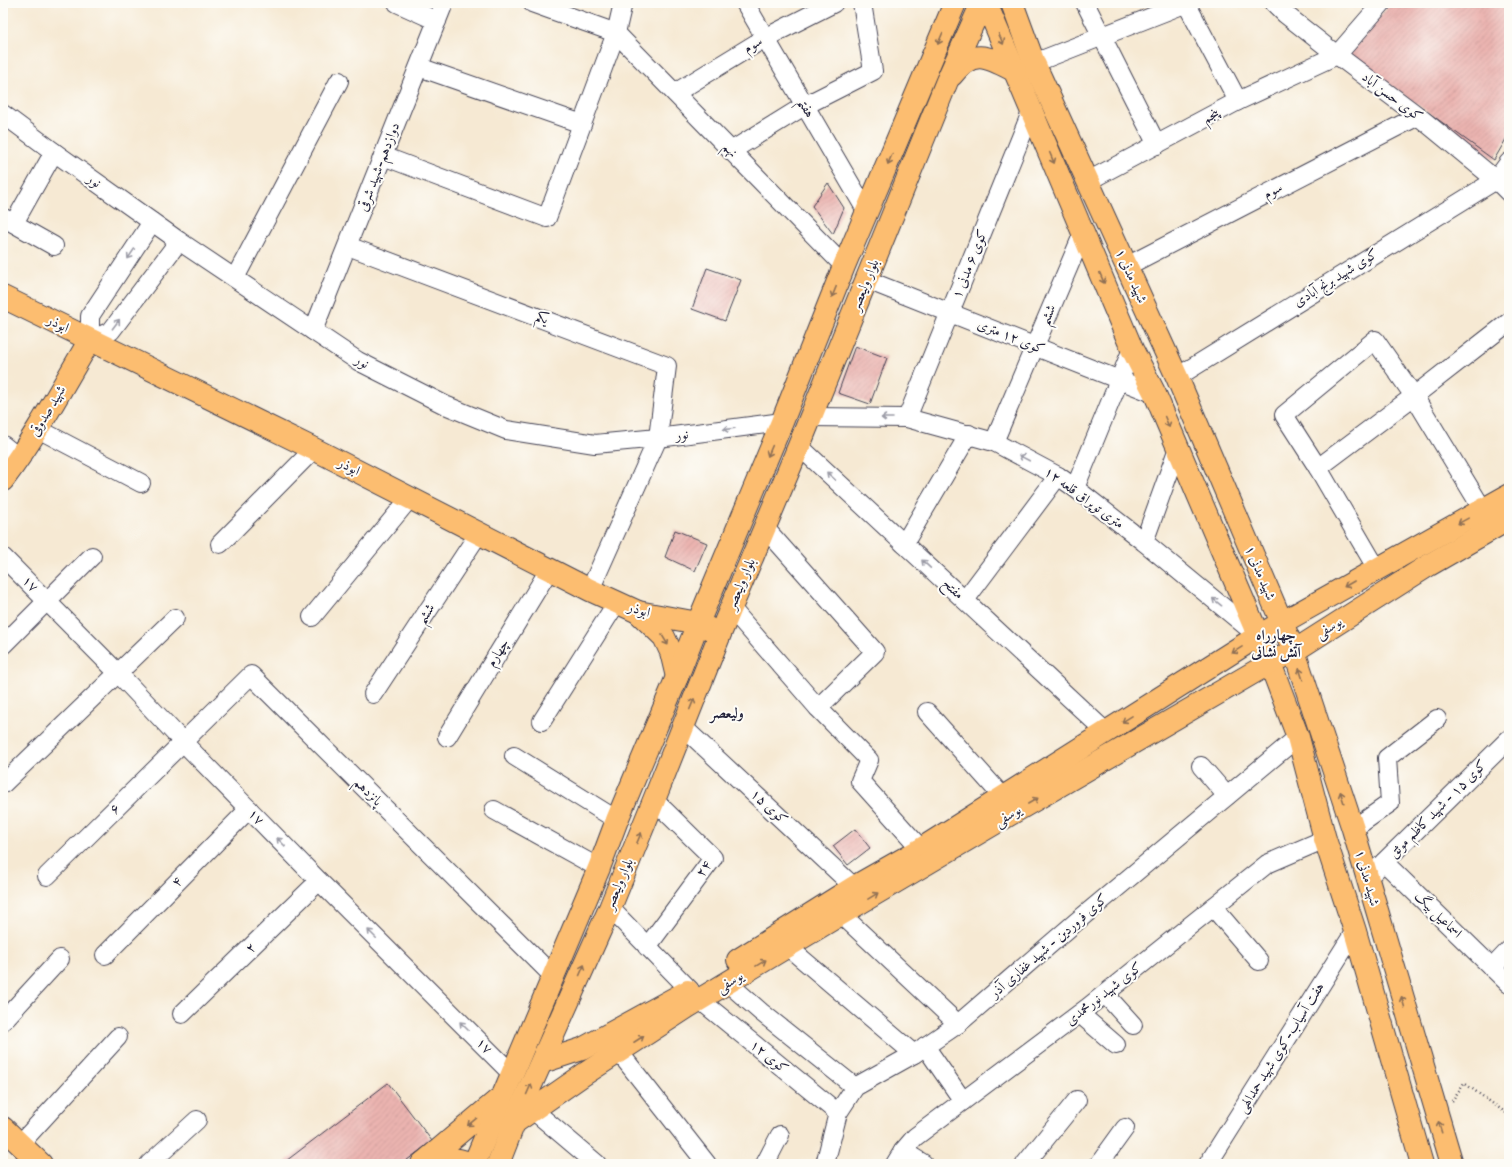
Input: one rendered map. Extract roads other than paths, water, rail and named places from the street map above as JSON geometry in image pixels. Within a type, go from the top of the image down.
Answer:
[{"type":"main road","name":"بلوار ولیعصر","points":[[474,1164],[599,868],[617,820],[782,422],[844,266],[955,3]]},
{"type":"main road","name":"بلوار ولیعصر","points":[[498,1164],[514,1123],[610,908],[720,634],[799,446],[948,81],[982,3]]},
{"type":"main road","name":"شهید مدنی ۱","points":[[986,3],[1088,181],[1177,377],[1294,651],[1352,829],[1452,1164]]},
{"type":"main road","name":"شهید مدنی ۱","points":[[1012,3],[1032,110],[1132,349],[1155,394],[1270,663],[1298,737],[1325,838],[1354,931],[1422,1164]]},
{"type":"main road","points":[[948,81],[964,63],[972,58],[980,57],[1024,67]]},
{"type":"main road","name":"ابوذر","points":[[3,297],[314,449],[590,590],[638,612],[698,622],[720,634]]},
{"type":"main road","points":[[1132,349],[1159,339]]},
{"type":"main road","name":"شهید صدوقی","points":[[3,480],[11,452],[38,429],[90,340]]},
{"type":"main road","points":[[782,422],[810,417]]},
{"type":"main road","name":"یوسفی","points":[[542,1062],[582,1049],[695,995],[728,983],[841,914],[1008,804],[1106,732],[1258,636],[1509,495]]},
{"type":"main road","name":"یوسفی","points":[[514,1123],[582,1075],[619,1052],[695,995],[854,887],[921,849],[1294,651],[1429,565],[1509,519]]},
{"type":"main road","points":[[1418,546],[1429,565]]},
{"type":"main road","points":[[638,612],[664,637],[671,652],[677,677]]},
{"type":"main road","points":[[1325,838],[1352,829]]},
{"type":"main road","points":[[1340,886],[1366,878]]},
{"type":"main road","points":[[521,1053],[542,1062],[554,1071],[568,1075],[582,1075]]},
{"type":"main road","points":[[423,1164],[502,1097]]},
{"type":"main road","points":[[8,1135],[41,1164]]},
{"type":"main road","points":[[423,1164],[442,1158],[457,1158],[474,1164]]},
{"type":"street","points":[[397,3],[437,21]]},
{"type":"street","name":"دوازدهم-شهید شرقی","points":[[313,331],[444,3]]},
{"type":"street","points":[[532,3],[616,33]]},
{"type":"street","points":[[383,156],[547,218],[616,33],[623,3]]},
{"type":"street","name":"هفتم","points":[[745,3],[867,212]]},
{"type":"street","name":"سوم","points":[[675,93],[765,38],[834,3]]},
{"type":"street","points":[[731,151],[804,106],[873,71],[862,3]]},
{"type":"street","points":[[1085,3],[1157,145]]},
{"type":"street","points":[[1024,67],[1187,3],[1238,102]]},
{"type":"street","points":[[1337,55],[1382,3]]},
{"type":"street","name":"کوی حسن آباد","points":[[1284,7],[1337,55],[1418,116],[1496,180],[1509,193]]},
{"type":"street","name":"نهم","points":[[616,33],[844,266]]},
{"type":"street","name":"پنجم","points":[[1088,181],[1238,102],[1337,55]]},
{"type":"street","points":[[419,67],[582,124]]},
{"type":"street","points":[[235,278],[339,81]]},
{"type":"street","name":"کوی ۶ مدنی ۱","points":[[908,418],[1032,110]]},
{"type":"street","name":"نور","points":[[3,114],[152,222],[358,361],[445,405],[506,430],[595,444],[658,438],[782,422]]},
{"type":"street","name":"سوم","points":[[1127,266],[1418,116]]},
{"type":"street","points":[[54,152],[8,220],[54,246]]},
{"type":"street","points":[[1496,180],[1509,162]]},
{"type":"street","name":"کوی شهید برنج آبادی","points":[[1177,377],[1496,180]]},
{"type":"street","points":[[152,222],[90,316],[90,340],[111,331],[179,240]]},
{"type":"street","name":"ششم","points":[[994,442],[1083,232]]},
{"type":"street","name":"یکم","points":[[348,246],[667,366],[658,438]]},
{"type":"street","name":"کوی ۱۲ متری","points":[[867,280],[1155,394]]},
{"type":"street","points":[[1318,468],[1509,322]]},
{"type":"street","points":[[1377,569],[1318,468],[1284,415],[1375,340],[1414,396],[1483,510]]},
{"type":"street","points":[[1075,488],[1132,349]]},
{"type":"street","name":"۱۲ متری توپراق قلعه","points":[[810,417],[908,418],[994,442],[1058,476],[1075,488],[1144,542],[1258,636]]},
{"type":"street","points":[[38,429],[141,483]]},
{"type":"street","points":[[904,544],[969,434]]},
{"type":"street","points":[[590,590],[658,438]]},
{"type":"street","name":"مفتح","points":[[799,446],[1106,732]]},
{"type":"street","points":[[1144,542],[1178,448]]},
{"type":"street","points":[[220,544],[314,449]]},
{"type":"street","points":[[965,600],[1058,476]]},
{"type":"street","points":[[312,617],[410,498]]},
{"type":"street","points":[[765,528],[875,652],[818,708]]},
{"type":"street","name":"ششم","points":[[373,694],[479,534]]},
{"type":"street","points":[[3,645],[92,556]]},
{"type":"street","name":"۱۷","points":[[3,557],[47,600],[249,810],[512,1074]]},
{"type":"street","name":"چهارم","points":[[447,737],[549,570]]},
{"type":"street","points":[[542,721],[617,602]]},
{"type":"street","points":[[731,608],[818,708],[869,760],[860,781],[921,849]]},
{"type":"street","points":[[3,784],[117,672],[175,618]]},
{"type":"street","name":"پانزدهم","points":[[184,742],[251,675],[553,976]]},
{"type":"street","points":[[927,712],[1008,804]]},
{"type":"street","points":[[1352,829],[1390,803],[1387,758],[1437,719]]},
{"type":"street","name":"کوی ۱۵","points":[[683,726],[854,887]]},
{"type":"street","name":"کوی فروردین - شهید غفاری آذر","points":[[825,1164],[838,1113],[855,1087],[919,1050],[958,1024],[1076,922],[1298,737]]},
{"type":"street","name":"کوی ۱۵ - شهید کاظم موثق","points":[[1384,862],[1509,739]]},
{"type":"street","name":"۶","points":[[46,876],[184,742]]},
{"type":"street","points":[[514,756],[617,820]]},
{"type":"street","points":[[1201,766],[1227,796]]},
{"type":"street","name":"۲۴","points":[[647,947],[713,858],[654,800]]},
{"type":"street","name":"۴","points":[[105,955],[249,810]]},
{"type":"street","points":[[494,810],[599,868]]},
{"type":"street","name":"کوی شهید نورمحمدی","points":[[899,1157],[915,1137],[1080,1014],[1267,864],[1325,838]]},
{"type":"street","points":[[1366,878],[1384,862]]},
{"type":"street","name":"اسماعیل بیگ","points":[[1384,862],[1509,984]]},
{"type":"street","name":"۲","points":[[182,1014],[319,881]]},
{"type":"street","points":[[1213,907],[1259,961]]},
{"type":"street","name":"کوی ۱۲","points":[[610,908],[695,995],[838,1113]]},
{"type":"street","points":[[841,914],[958,1024]]},
{"type":"street","name":"هفت آسیاب-کوی شهید حمدالهی","points":[[1208,1164],[1354,931]]},
{"type":"street","points":[[788,947],[919,1050],[963,1101]]},
{"type":"street","points":[[1492,968],[1509,950]]},
{"type":"street","points":[[3,1022],[60,959]]},
{"type":"street","points":[[728,983],[761,1012],[855,1087]]},
{"type":"street","points":[[1105,994],[1133,1025]]},
{"type":"street","points":[[1080,1014],[1116,1045]]},
{"type":"street","points":[[8,1135],[118,1037]]},
{"type":"street","points":[[619,1052],[707,1164]]},
{"type":"street","points":[[1025,1164],[1078,1100]]},
{"type":"street","points":[[533,1110],[596,1164]]},
{"type":"street","points":[[149,1164],[197,1120]]},
{"type":"street","points":[[1099,1164],[1125,1128]]},
{"type":"street","points":[[765,1164],[780,1136]]},
{"type":"street","points":[[899,1157],[924,1164]]},
{"type":"district","name":"چهارراه آتش نشانی","points":[[1276,644]]},
{"type":"district","name":"ولیعصر","points":[[727,713]]}]
